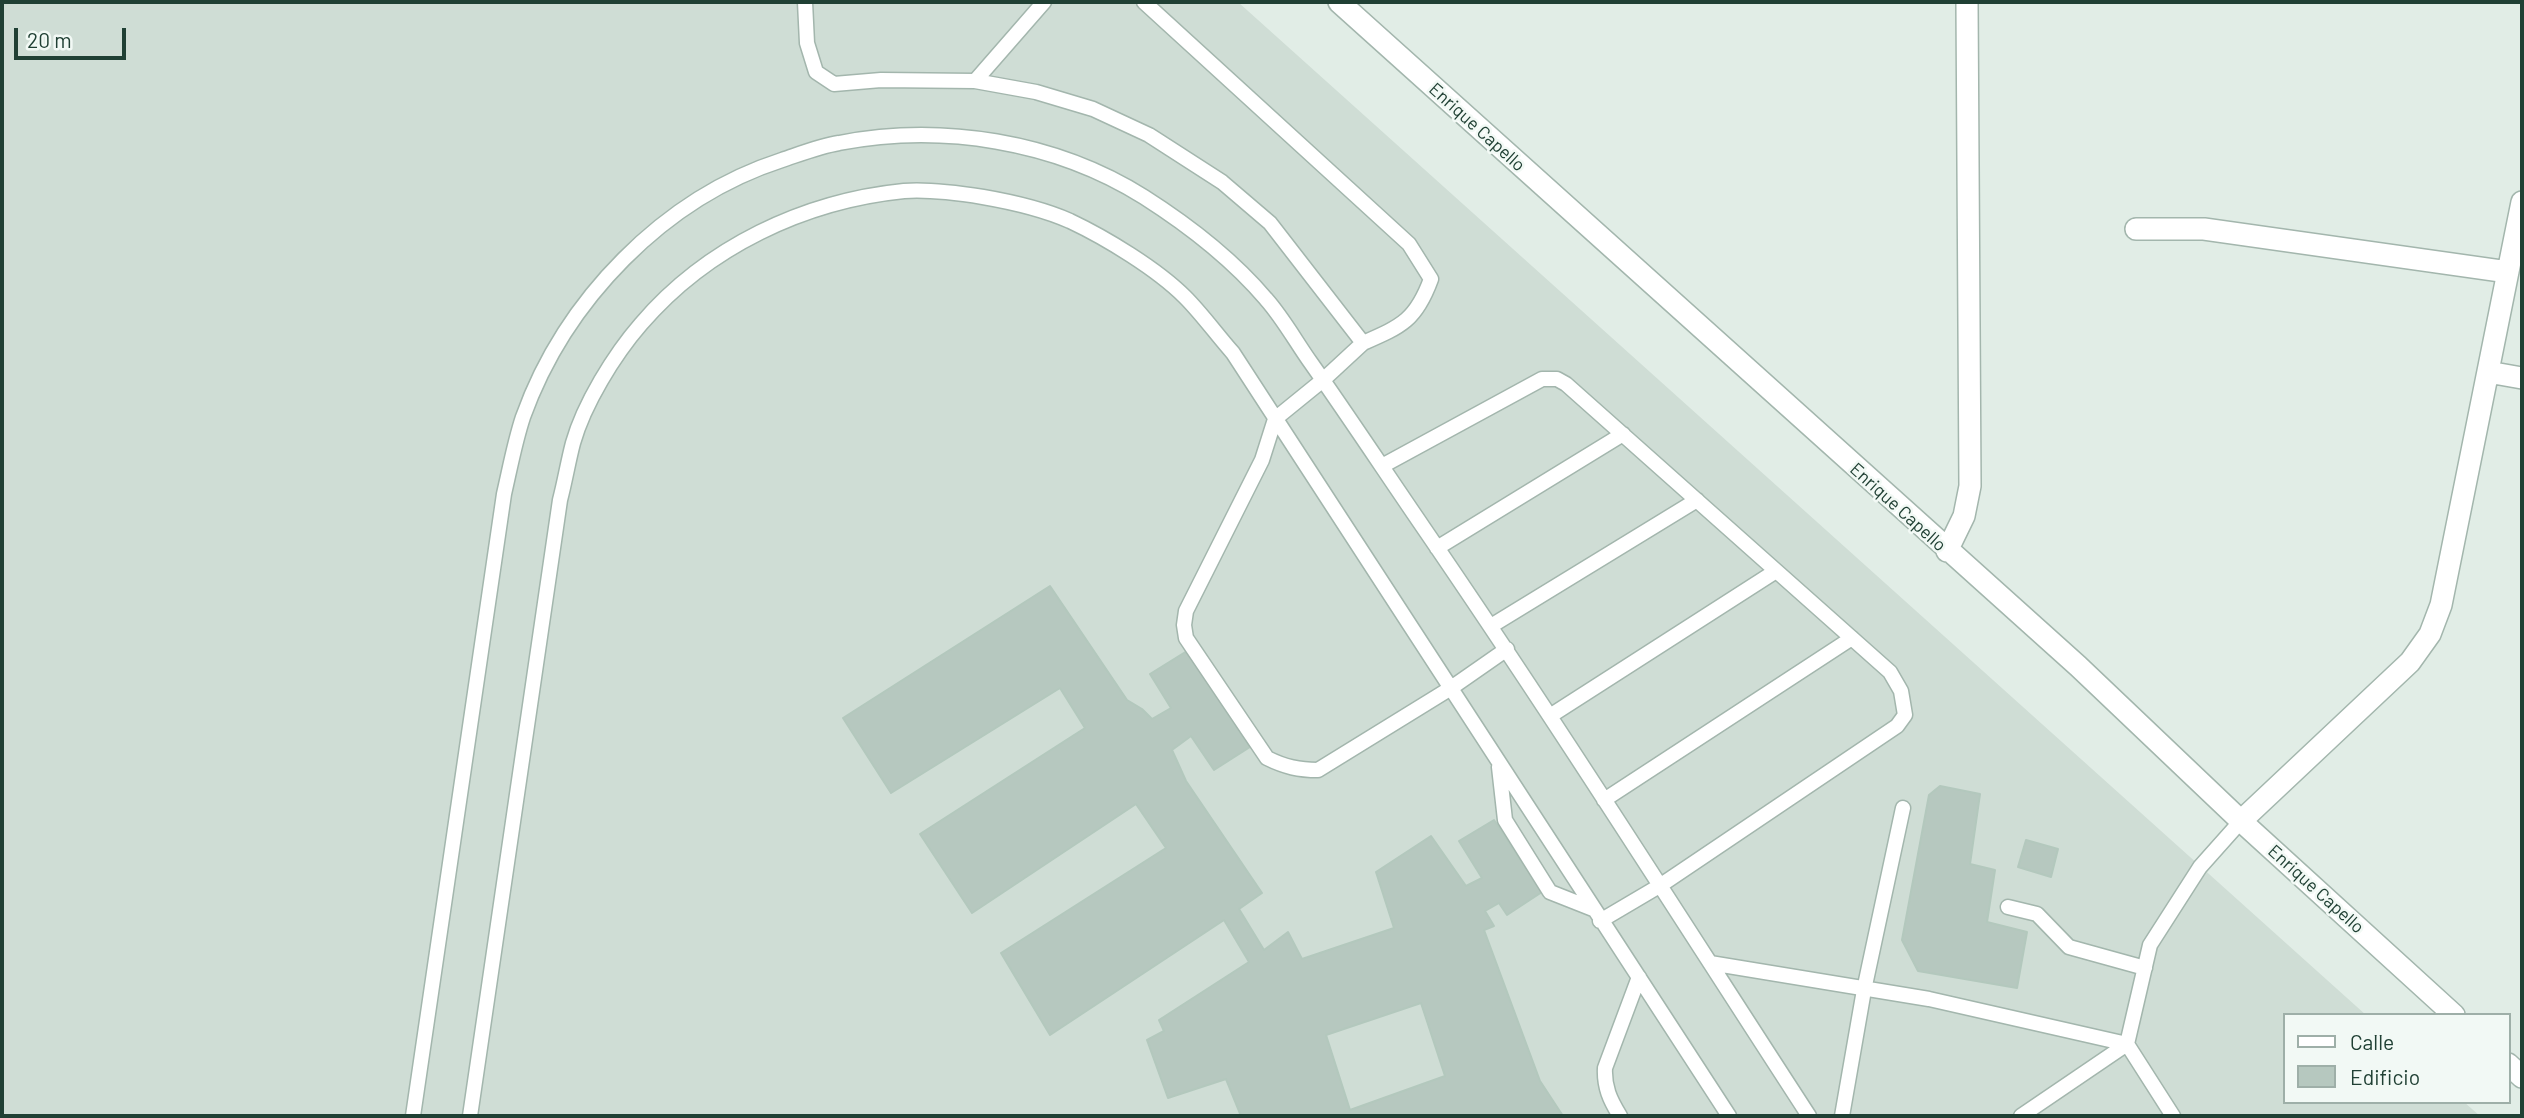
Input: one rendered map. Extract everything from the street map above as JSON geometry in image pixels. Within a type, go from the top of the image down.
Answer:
[{"type":"street","name":"Enrique Capello","points":[[1339,2],[2078,666],[2241,821],[2452,1013]]},
{"type":"street","points":[[1947,551],[1964,516],[1970,486],[1968,2]]},
{"type":"street","points":[[2241,821],[2410,662],[2430,634],[2441,605],[2522,202]]},
{"type":"street","points":[[2136,229],[2204,229],[2508,272]]},
{"type":"street","points":[[2488,372],[2522,379]]},
{"type":"lane","points":[[805,2],[807,43],[816,72],[834,84],[881,80],[975,81],[1036,92],[1093,109],[1149,135],[1222,182],[1270,223],[1363,343]]},
{"type":"lane","points":[[975,81],[1044,2]]},
{"type":"lane","points":[[1144,2],[1409,244],[1431,279],[1422,304],[1399,328],[1363,343],[1275,419],[1262,460],[1186,611],[1186,638],[1268,758],[1283,766],[1300,770],[1318,770],[1451,688],[1507,649]]},
{"type":"lane","points":[[413,1116],[504,494],[523,418],[544,370],[598,285],[636,246],[683,209],[721,185],[775,162],[836,143],[897,135],[967,137],[1018,146],[1074,163],[1141,195],[1209,243],[1266,299],[1507,649],[1661,885],[1805,1115]]},
{"type":"lane","points":[[470,1116],[560,500],[574,441],[588,407],[612,364],[640,324],[673,292],[713,260],[765,228],[807,211],[854,199],[906,191],[954,193],[1012,202],[1069,221],[1125,251],[1184,296],[1233,353],[1729,1116]]},
{"type":"lane","points":[[1382,466],[1542,379],[1557,379],[1623,434],[1890,672],[1901,691],[1905,715],[1897,726],[1661,885],[1596,915]]},
{"type":"lane","points":[[1437,548],[1623,434]]},
{"type":"lane","points":[[1491,626],[1697,500]]},
{"type":"lane","points":[[1550,716],[1776,571]]},
{"type":"lane","points":[[1604,800],[1852,638]]},
{"type":"lane","points":[[1498,762],[1505,820],[1550,892],[1596,915]]},
{"type":"lane","points":[[1842,1116],[1864,990],[1903,808]]},
{"type":"lane","points":[[2021,1116],[2127,1044],[2150,945],[2200,867],[2241,821]]},
{"type":"lane","points":[[2008,907],[2036,914],[2069,947],[2145,968]]},
{"type":"lane","points":[[1710,963],[1929,999],[2127,1044],[2167,1114]]},
{"type":"lane","points":[[1620,1116],[1609,1098],[1604,1082],[1605,1068],[1639,976]]},
{"type":"shaded area","points":[[2,2],[1238,2],[2364,1013],[2282,1013],[2282,1104],[2466,1104],[2480,1116],[2,1116]]},
{"type":"building","points":[[1050,586],[1127,700],[1152,719],[1171,708],[1150,674],[1187,651],[1250,747],[1214,770],[1191,736],[1172,750],[1186,781],[1262,893],[1239,909],[1264,950],[1288,932],[1302,959],[1394,928],[1376,872],[1431,836],[1466,886],[1482,878],[1459,841],[1494,820],[1542,892],[1507,915],[1499,903],[1485,911],[1494,926],[1484,930],[1540,1081],[1563,1116],[1241,1116],[1226,1079],[1168,1098],[1147,1040],[1164,1031],[1159,1020],[1249,962],[1224,920],[1050,1035],[1001,953],[1166,848],[1136,804],[972,913],[920,834],[1085,728],[1060,688],[891,793],[843,718]],"holes":[[[1421,1003],[1445,1076],[1350,1110],[1326,1035]]]},
{"type":"building","points":[[1940,786],[1980,794],[1970,864],[1995,870],[1987,922],[2027,932],[2017,988],[1918,971],[1902,940],[1929,795]]},
{"type":"building","points":[[2026,840],[2058,849],[2051,877],[2018,867]]}]
